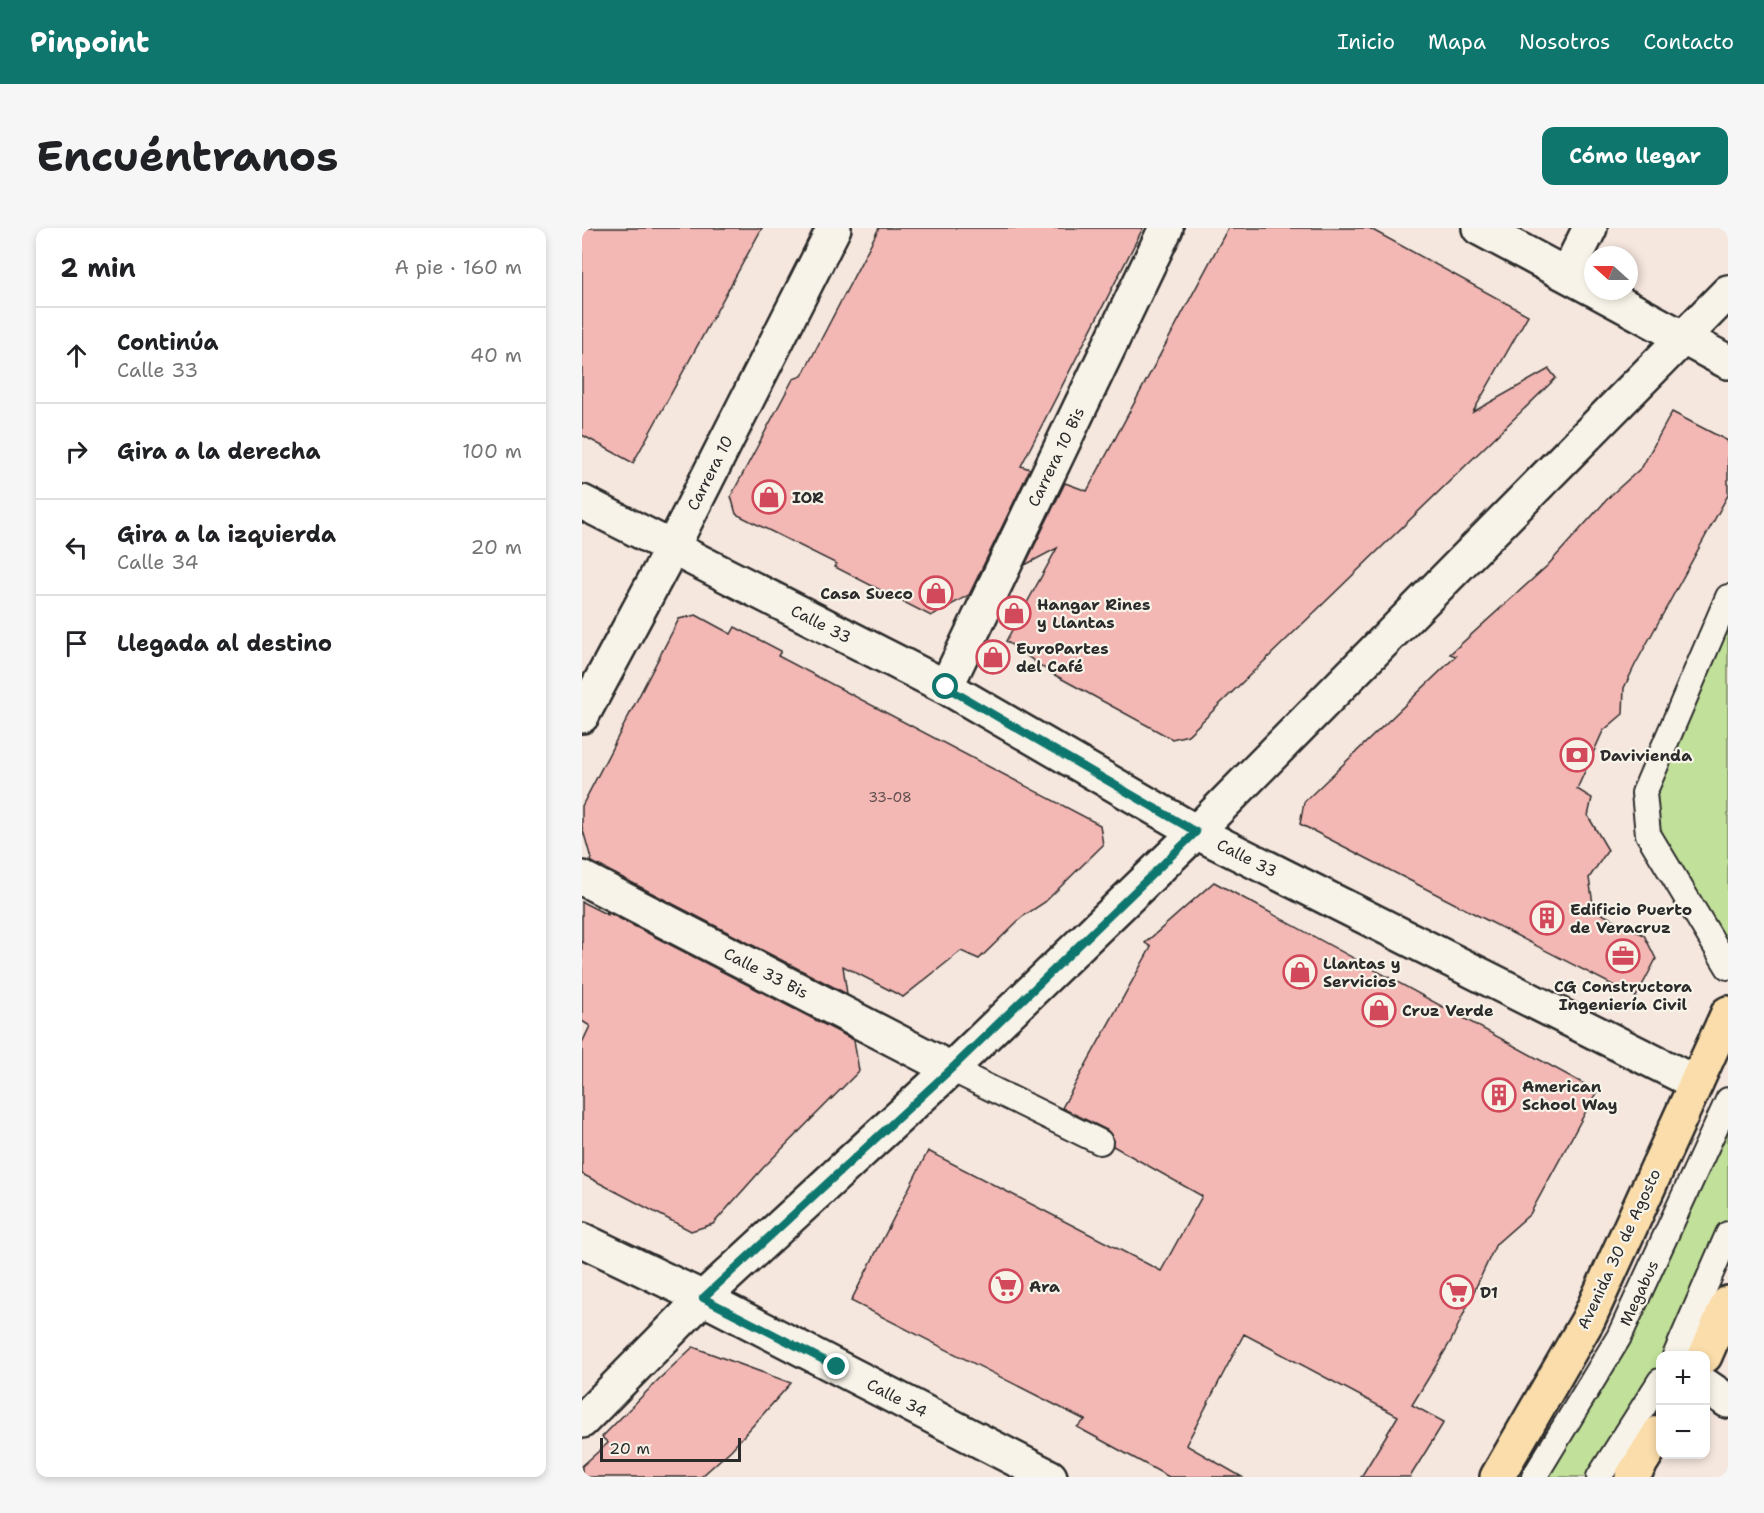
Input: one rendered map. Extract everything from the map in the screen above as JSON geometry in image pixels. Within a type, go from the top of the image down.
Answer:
[{"type":"main road","name":"Avenida 30 de Agosto","points":[[1497,1477],[1588,1320],[1728,1013]]},
{"type":"main road","points":[[1707,1351],[1728,1303]]},
{"type":"main road","points":[[1632,1477],[1656,1438]]},
{"type":"street","name":"Carrera 10","points":[[582,716],[672,548],[834,228]]},
{"type":"street","name":"Carrera 10 Bis","points":[[946,687],[1166,228]]},
{"type":"street","points":[[1479,228],[1580,281],[1590,228]]},
{"type":"street","points":[[582,1421],[703,1298],[951,1069],[1196,832],[1728,292]]},
{"type":"street","points":[[1613,300],[1728,362]]},
{"type":"street","name":"Calle 33","points":[[582,502],[946,687],[1196,832],[1696,1083]]},
{"type":"street","name":"Calle 33 Bis","points":[[582,878],[951,1069]]},
{"type":"street","name":"Calle 34","points":[[582,1240],[703,1298],[1050,1477]]},
{"type":"street","points":[[1710,1389],[1728,1401]]},
{"type":"lane","points":[[1728,597],[1644,793],[1648,834],[1728,967]]},
{"type":"lane","points":[[951,1069],[1100,1142]]},
{"type":"lane","name":"Megabus","points":[[1534,1477],[1619,1336],[1728,1101]]},
{"type":"lane","points":[[1677,1351],[1728,1234]]},
{"type":"lane","points":[[1599,1477],[1656,1387]]},
{"type":"green space","points":[[1728,597],[1728,967],[1648,834],[1644,793]]},
{"type":"green space","points":[[1728,1100],[1728,1234],[1677,1351],[1656,1351],[1656,1387],[1599,1477],[1534,1477]]},
{"type":"building","points":[[582,228],[762,228],[633,463],[582,435]]},
{"type":"building","points":[[879,228],[1143,228],[1021,466],[1030,469],[969,595],[931,616],[835,567],[837,564],[736,514],[731,496],[793,379],[802,376]]},
{"type":"building","points":[[1228,228],[1369,228],[1528,315],[1473,412],[1549,369],[1556,378],[1188,735],[1172,739],[1051,673],[1006,641],[1057,548],[1025,565],[1065,483],[1087,491]]},
{"type":"building","points":[[1672,412],[1728,441],[1728,495],[1635,665],[1624,688],[1623,714],[1603,731],[1577,789],[1592,798],[1588,816],[1608,850],[1589,878],[1594,910],[1644,935],[1656,959],[1636,997],[1300,824],[1304,802],[1456,656],[1450,654],[1547,566],[1611,495],[1642,467]]},
{"type":"building","points":[[696,615],[731,634],[735,627],[781,651],[778,656],[1100,825],[1103,845],[1045,902],[1022,917],[979,959],[961,951],[903,997],[843,966],[847,994],[592,862],[582,827],[582,806],[679,619]]},
{"type":"building","points":[[1214,882],[1597,1091],[1530,1214],[1496,1244],[1451,1341],[1412,1405],[1444,1422],[1410,1477],[1361,1477],[1398,1416],[1244,1334],[1186,1445],[1242,1477],[1169,1477],[1077,1427],[1085,1420],[851,1301],[928,1151],[1161,1271],[1202,1196],[1113,1146],[1112,1135],[1107,1130],[1062,1108],[1151,947],[1145,943]]},
{"type":"building","points":[[582,902],[608,915],[607,912],[854,1040],[859,1071],[763,1168],[713,1224],[691,1231],[582,1174],[582,1043],[590,1026],[582,1021]]},
{"type":"building","points":[[693,1347],[791,1383],[731,1450],[701,1477],[582,1477],[582,1466],[608,1443],[602,1437]]},
{"type":"place","name":"IOR","points":[[769,497]]},
{"type":"place","name":"Casa Sueco","points":[[936,593]]},
{"type":"place","name":"Hangar Rines y Llantas","points":[[1014,613]]},
{"type":"place","name":"EuroPartes del Café","points":[[993,657]]},
{"type":"place","name":"Davivienda","points":[[1577,755]]},
{"type":"place","name":"Edificio Puerto de Veracruz","points":[[1547,918]]},
{"type":"place","name":"CG Constructora Ingeniería Civil","points":[[1623,956]]},
{"type":"place","name":"Llantas y Servicios","points":[[1300,972]]},
{"type":"place","name":"Cruz Verde","points":[[1379,1010]]},
{"type":"place","name":"American School Way","points":[[1499,1095]]},
{"type":"place","name":"Ara","points":[[1006,1286]]},
{"type":"place","name":"D1","points":[[1457,1292]]},
{"type":"route","points":[[837,1367],[703,1298],[951,1069],[1196,832],[946,687]]}]
